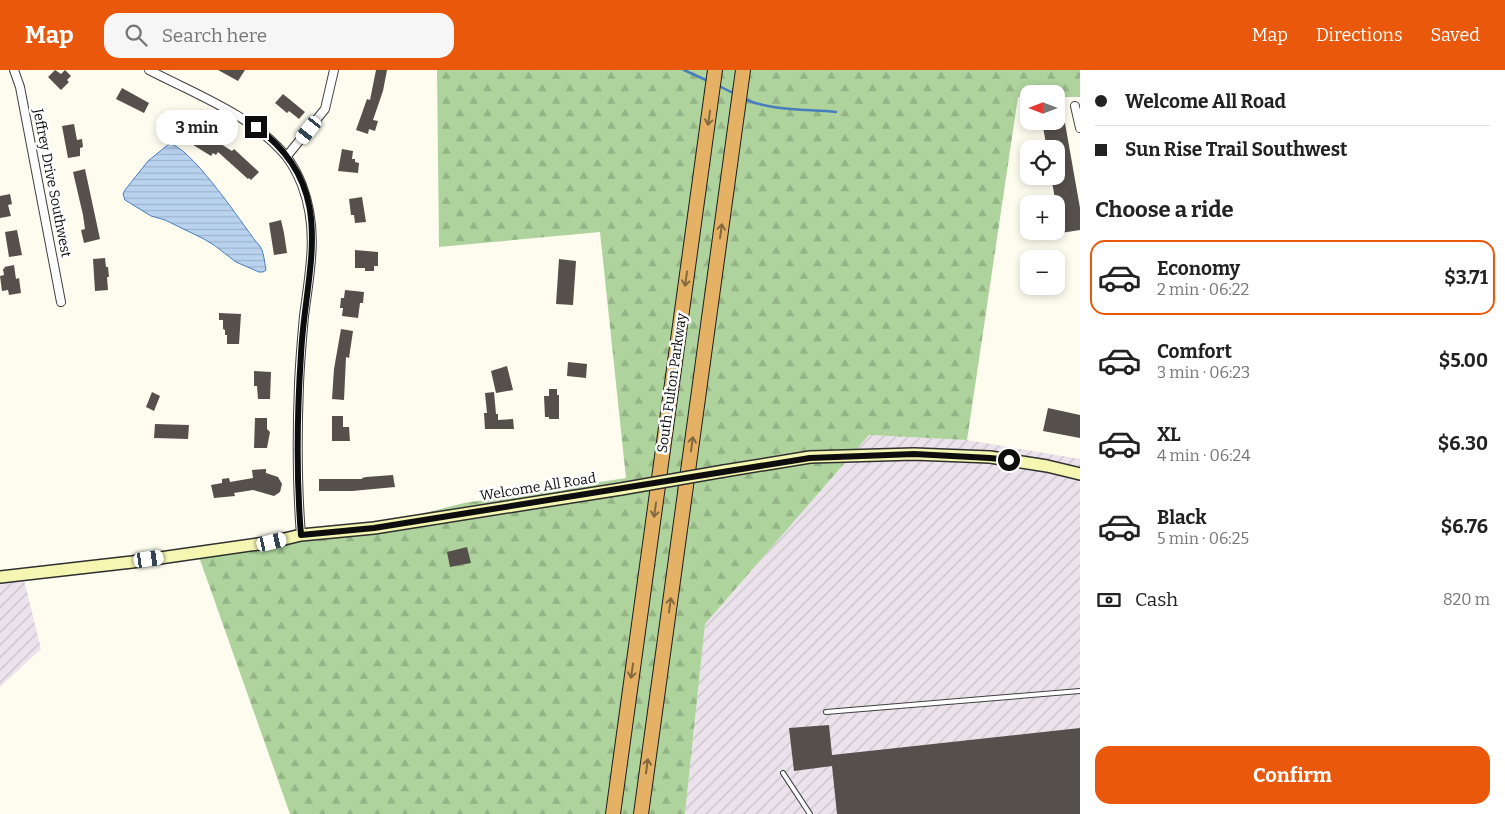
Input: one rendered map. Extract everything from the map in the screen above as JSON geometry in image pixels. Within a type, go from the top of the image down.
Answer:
[{"type":"highway","name":"South Fulton Parkway","points":[[612,814],[715,70]]},
{"type":"highway","name":"South Fulton Parkway","points":[[641,814],[743,70]]},
{"type":"street","name":"Jeffrey Drive Southwest","points":[[14,70],[20,87],[62,302]]},
{"type":"street","points":[[149,70],[244,119],[267,136],[286,156],[298,176],[307,198],[312,226],[313,249],[302,339],[299,386],[298,498],[301,535]]},
{"type":"street","points":[[286,156],[325,109],[334,70]]},
{"type":"street","points":[[1075,106],[1080,128]]},
{"type":"street","name":"Welcome All Road","points":[[0,577],[132,562],[272,542],[301,535],[374,528],[810,458],[914,454],[990,458],[1047,466],[1080,474]]},
{"type":"lane","points":[[826,712],[1080,691]]},
{"type":"lane","points":[[783,773],[810,814]]},
{"type":"shaded area","points":[[869,435],[967,440],[1080,459],[1080,814],[685,814],[705,624]]},
{"type":"shaded area","points":[[21,568],[41,649],[0,687],[0,571]]},
{"type":"green space","points":[[437,70],[1080,70],[1080,97],[1065,97],[1065,85],[1020,85],[1020,97],[1018,97],[967,440],[869,435],[705,624],[685,814],[290,814],[198,554],[397,520],[464,503],[626,478],[600,232],[439,247]]},
{"type":"water","points":[[169,144],[177,147],[188,156],[224,198],[261,248],[266,270],[259,272],[236,262],[202,238],[165,220],[151,216],[125,200],[123,194],[125,190],[148,161]]},
{"type":"building","points":[[55,70],[61,74],[65,70],[71,76],[67,80],[69,82],[61,90],[48,77]]},
{"type":"building","points":[[218,70],[245,70],[238,81]]},
{"type":"building","points":[[376,70],[387,70],[383,91],[373,120],[378,121],[375,131],[369,129],[368,134],[356,130],[367,99],[370,100]]},
{"type":"building","points":[[122,88],[149,103],[144,113],[116,99]]},
{"type":"building","points":[[283,94],[305,112],[299,119],[289,111],[287,113],[275,103]]},
{"type":"building","points":[[163,112],[197,129],[232,151],[234,149],[259,172],[251,180],[248,179],[218,152],[216,155],[213,153],[211,156],[190,143],[192,140],[177,133],[176,136],[168,133],[170,129],[157,123]]},
{"type":"building","points":[[1065,123],[1080,208],[1080,230],[1065,232],[1065,195],[1054,195],[1053,185],[1065,185],[1065,140],[1045,140],[1044,130],[1065,130]]},
{"type":"building","points":[[74,124],[77,140],[82,139],[83,147],[80,148],[80,156],[68,158],[62,126]]},
{"type":"building","points":[[342,149],[353,151],[352,159],[359,163],[358,173],[338,171]]},
{"type":"building","points":[[85,169],[100,239],[84,243],[81,230],[85,229],[83,215],[73,172]]},
{"type":"building","points":[[10,194],[12,204],[8,205],[11,216],[0,218],[0,196]]},
{"type":"building","points":[[362,197],[366,222],[355,223],[354,215],[351,215],[349,199]]},
{"type":"building","points":[[281,220],[287,253],[274,255],[269,223]]},
{"type":"building","points":[[17,230],[22,255],[9,257],[5,232]]},
{"type":"building","points":[[355,250],[378,252],[378,266],[374,266],[374,271],[365,271],[365,268],[355,268]]},
{"type":"building","points":[[105,258],[109,277],[107,277],[108,290],[95,291],[93,259]]},
{"type":"building","points":[[559,259],[576,261],[573,305],[556,304]]},
{"type":"building","points":[[14,265],[16,279],[19,278],[21,293],[9,295],[8,290],[2,291],[0,276],[4,275],[4,267]]},
{"type":"building","points":[[345,290],[364,292],[358,318],[342,316],[343,308],[340,308],[341,298],[344,298]]},
{"type":"building","points":[[219,313],[241,314],[239,344],[227,344],[227,335],[225,335],[225,330],[223,329],[223,320],[219,320]]},
{"type":"building","points":[[341,329],[353,331],[349,358],[346,357],[344,400],[332,399],[334,369]]},
{"type":"building","points":[[568,362],[587,364],[586,378],[567,376]]},
{"type":"building","points":[[507,366],[513,390],[496,393],[491,371]]},
{"type":"building","points":[[254,371],[271,372],[270,399],[258,399],[257,386],[254,386]]},
{"type":"building","points":[[549,389],[557,389],[557,395],[559,395],[559,419],[545,417],[544,396],[549,396]]},
{"type":"building","points":[[152,392],[160,396],[154,411],[146,407]]},
{"type":"building","points":[[494,392],[498,420],[513,419],[514,429],[485,429],[484,413],[487,413],[485,393]]},
{"type":"building","points":[[1048,408],[1080,415],[1080,438],[1043,431]]},
{"type":"building","points":[[332,416],[343,416],[343,427],[349,427],[350,441],[332,441]]},
{"type":"building","points":[[255,418],[267,418],[267,429],[270,432],[267,448],[254,448]]},
{"type":"building","points":[[155,424],[189,425],[188,439],[154,438]]},
{"type":"building","points":[[266,469],[266,473],[278,477],[282,484],[280,492],[274,496],[253,490],[234,493],[235,496],[214,498],[211,485],[222,483],[222,479],[229,478],[230,482],[253,478],[252,470]]},
{"type":"building","points":[[393,475],[395,487],[352,491],[319,491],[319,479],[362,479]]},
{"type":"building","points":[[467,547],[471,563],[450,567],[447,552]]},
{"type":"building","points":[[829,725],[832,755],[1080,728],[1080,814],[837,814],[832,766],[794,771],[789,728]]},
{"type":"waterway","points":[[684,70],[708,81]]},
{"type":"waterway","points":[[717,85],[735,94]]},
{"type":"waterway","points":[[744,99],[777,108],[836,112]]},
{"type":"route","points":[[256,127],[286,156],[294,168],[307,198],[311,214],[313,249],[302,339],[299,386],[298,498],[301,535],[374,528],[810,458],[914,454],[1009,460]]}]
